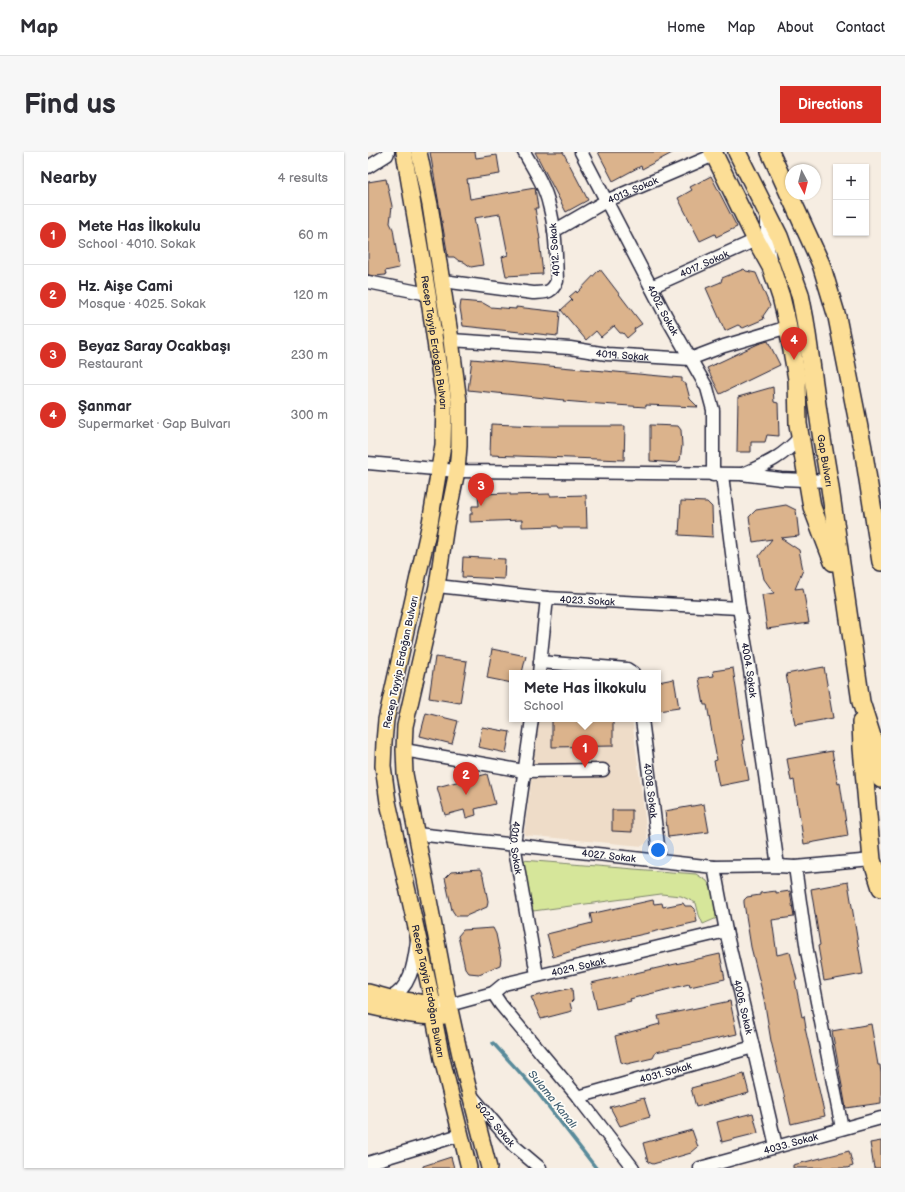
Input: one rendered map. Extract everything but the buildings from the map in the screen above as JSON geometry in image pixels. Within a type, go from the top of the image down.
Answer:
[{"type":"highway","name":"Gap Bulvarı","points":[[737,152],[786,254],[800,294],[806,320],[821,433],[861,702],[876,749],[881,778]]},
{"type":"highway","points":[[770,152],[821,264],[837,317],[862,448],[881,562]]},
{"type":"highway","points":[[714,153],[756,240],[771,267],[781,298],[788,326],[797,379],[798,424],[812,507],[844,587]]},
{"type":"highway","points":[[861,702],[862,748],[872,860],[881,888]]},
{"type":"main road","name":"Recep Tayyip Erdoğan Bulvarı","points":[[404,152],[428,294],[444,403],[443,445],[428,531],[386,720],[383,766],[388,802],[468,1168]]},
{"type":"main road","name":"Recep Tayyip Erdoğan Bulvarı","points":[[419,152],[430,205],[451,340],[459,402],[459,446],[457,471],[446,525],[437,586],[406,726],[404,750],[405,774],[450,1010],[470,1094],[490,1168]]},
{"type":"main road","points":[[368,992],[434,1011]]},
{"type":"main road","points":[[368,1006],[388,1011],[450,1010]]},
{"type":"street","points":[[368,167],[388,155],[388,152]]},
{"type":"street","name":"4012. Sokak","points":[[442,281],[533,293],[548,292],[554,288],[557,281],[554,231],[549,203],[536,173],[524,152]]},
{"type":"street","name":"4002. Sokak","points":[[581,152],[651,287],[690,359],[708,388],[713,410],[717,475]]},
{"type":"street","name":"4013. Sokak","points":[[554,231],[606,201],[714,153]]},
{"type":"street","points":[[767,212],[767,241],[771,267]]},
{"type":"street","name":"4017. Sokak","points":[[651,287],[756,240]]},
{"type":"street","points":[[368,282],[428,294]]},
{"type":"street","name":"4019. Sokak","points":[[451,340],[570,348],[607,354],[690,359],[724,346],[788,326]]},
{"type":"street","points":[[742,474],[770,463],[781,456],[800,437]]},
{"type":"street","points":[[368,463],[457,471],[717,475],[742,474],[781,479],[829,481]]},
{"type":"street","name":"4004. Sokak","points":[[717,475],[751,678],[778,866]]},
{"type":"street","name":"4023. Sokak","points":[[437,586],[547,598],[739,608]]},
{"type":"street","points":[[547,598],[539,668],[628,670]]},
{"type":"street","name":"4010. Sokak","points":[[532,722],[514,844],[537,975]]},
{"type":"street","name":"4008. Sokak","points":[[642,722],[660,861]]},
{"type":"street","points":[[404,750],[524,771],[603,770]]},
{"type":"street","name":"4027. Sokak","points":[[417,834],[714,867],[795,867],[872,860]]},
{"type":"street","name":"4006. Sokak","points":[[714,867],[726,931],[776,1146]]},
{"type":"street","points":[[795,867],[807,951],[842,1128]]},
{"type":"street","name":"4029. Sokak","points":[[450,1010],[493,993],[504,984],[726,931]]},
{"type":"street","points":[[390,998],[398,995],[408,982],[418,938]]},
{"type":"street","points":[[493,993],[501,1005],[578,1097],[633,1168]]},
{"type":"street","name":"4031. Sokak","points":[[578,1097],[753,1047]]},
{"type":"street","name":"5022. Sokak","points":[[470,1094],[514,1146],[540,1168]]},
{"type":"street","name":"4033. Sokak","points":[[700,1168],[881,1118]]},
{"type":"street","points":[[368,1163],[460,1135]]},
{"type":"shaded area","points":[[539,722],[632,722],[648,842],[642,846],[524,835]]},
{"type":"green space","points":[[522,860],[696,874],[707,881],[712,890],[717,918],[703,924],[696,903],[681,896],[661,894],[533,911]]},
{"type":"waterway","name":"Sulama Kanalı","points":[[493,1043],[534,1088],[596,1168]]},
{"type":"place","name":"Şanmar","points":[[794,360]]},
{"type":"place","name":"Beyaz Saray Ocakbaşı","points":[[481,506]]},
{"type":"place","name":"Mete Has İlkokulu","points":[[585,768]]},
{"type":"place","name":"Hz. Aişe Cami","points":[[466,795]]}]
